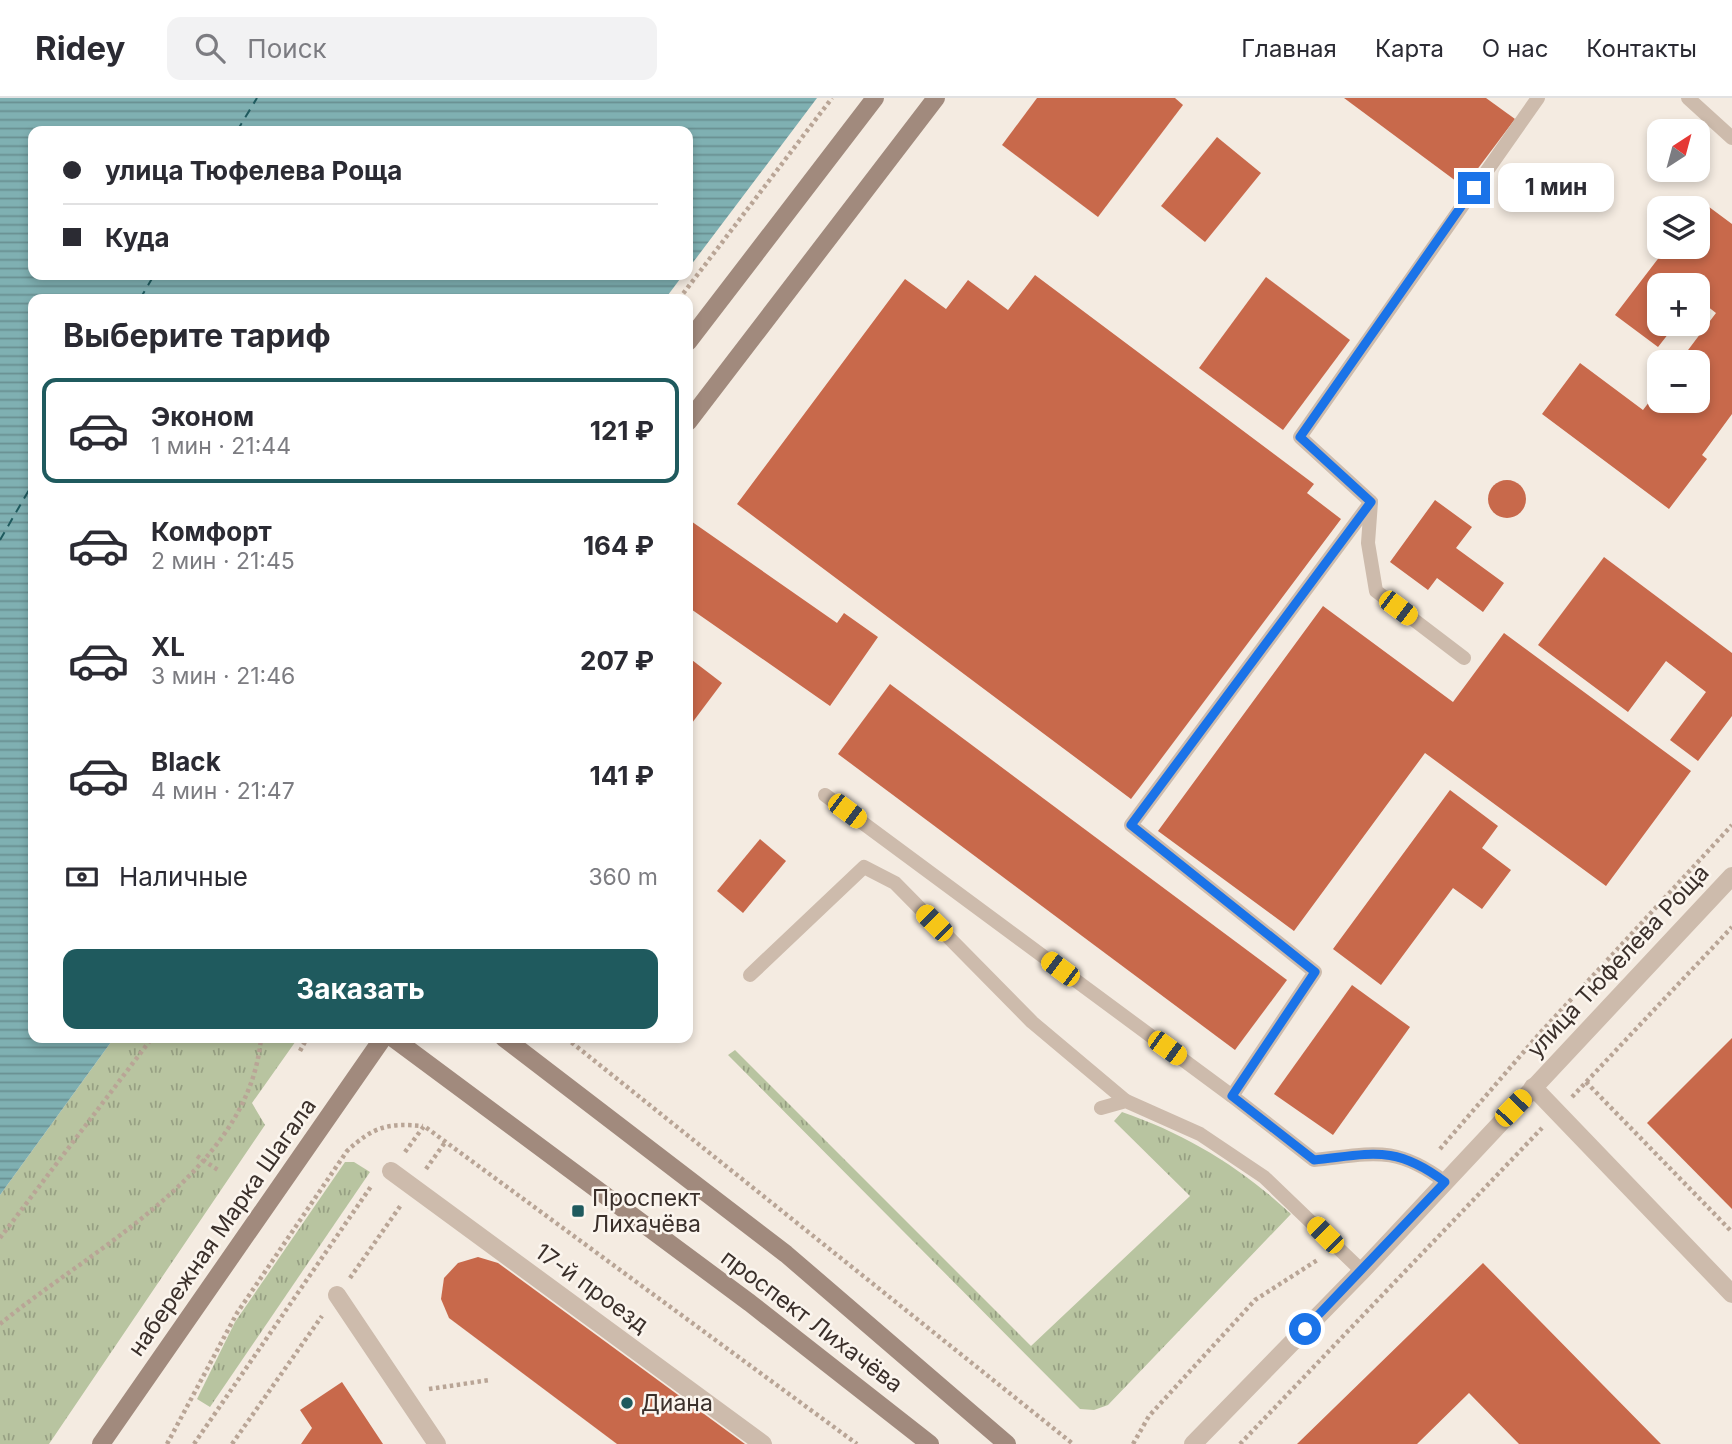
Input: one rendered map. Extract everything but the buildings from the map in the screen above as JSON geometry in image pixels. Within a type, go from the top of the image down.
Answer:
[{"type":"street","points":[[693,335],[875,98]]},
{"type":"street","points":[[693,415],[936,98]]},
{"type":"street","name":"улица Тюфелева Роща","points":[[1193,1444],[1362,1271],[1732,876]]},
{"type":"street","name":"набережная Марка Шагала","points":[[101,1444],[380,1043]]},
{"type":"street","name":"проспект Лихачёва","points":[[400,1043],[750,1303],[930,1444]]},
{"type":"street","name":"проспект Лихачёва","points":[[511,1043],[786,1254],[1007,1444]]},
{"type":"street","points":[[1533,1087],[1732,1294]]},
{"type":"street","name":"17-й проезд","points":[[395,1167],[414,1187],[763,1444]]},
{"type":"street","points":[[337,1295],[437,1444]]},
{"type":"lane","points":[[1371,502],[1300,437],[1538,98]]},
{"type":"lane","points":[[1688,98],[1732,138]]},
{"type":"lane","points":[[1371,502],[1368,543],[1376,591],[1464,658]]},
{"type":"lane","points":[[1232,1096],[1315,972],[1131,825],[1371,502]]},
{"type":"lane","points":[[825,795],[1232,1096],[1314,1160],[1387,1153],[1424,1166],[1445,1182]]},
{"type":"lane","points":[[750,975],[864,867],[895,883],[1032,1022],[1126,1101],[1200,1134],[1265,1177],[1362,1271]]},
{"type":"lane","points":[[1101,1108],[1126,1101]]},
{"type":"path","points":[[683,294],[832,98]]},
{"type":"path","points":[[1424,1166],[1540,1032],[1732,825]]},
{"type":"path","points":[[1240,1444],[1732,927]]},
{"type":"path","points":[[0,1238],[148,1043]]},
{"type":"path","points":[[0,1324],[178,1187],[206,1161],[224,1137],[247,1095],[260,1043]]},
{"type":"path","points":[[300,1051],[304,1043]]},
{"type":"path","points":[[572,1043],[1073,1444]]},
{"type":"path","points":[[1586,1082],[1732,1232]]},
{"type":"path","points":[[167,1444],[237,1313],[347,1151],[365,1135],[381,1127],[396,1124],[424,1126],[446,1141],[857,1444]]},
{"type":"path","points":[[395,1167],[424,1126]]},
{"type":"path","points":[[232,1444],[446,1141]]},
{"type":"path","points":[[197,1156],[218,1170]]},
{"type":"path","points":[[194,1444],[391,1158],[395,1167]]},
{"type":"path","points":[[1133,1444],[1149,1416],[1255,1300],[1329,1253],[1341,1250]]},
{"type":"path","points":[[403,1393],[490,1380]]},
{"type":"green space","points":[[110,1043],[294,1043],[252,1103],[265,1125],[49,1444],[0,1444],[0,1195]]},
{"type":"green space","points":[[735,1050],[1031,1346],[1190,1196],[1114,1121],[1122,1112],[1169,1131],[1212,1154],[1253,1182],[1291,1214],[1108,1405],[1094,1410],[1080,1409],[728,1055]]},
{"type":"green space","points":[[345,1162],[354,1162],[370,1172],[210,1407],[197,1399],[235,1322]]},
{"type":"water","points":[[0,98],[817,98],[693,262],[693,126],[28,126],[28,280],[679,280],[669,294],[28,294],[28,1043],[110,1043],[0,1195]]},
{"type":"ferry route","points":[[240,126],[257,98]]},
{"type":"ferry route","points":[[143,294],[151,280]]},
{"type":"ferry route","points":[[0,540],[28,492]]},
{"type":"place","name":"Проспект Лихачёва","points":[[578,1211]]},
{"type":"place","name":"Диана","points":[[627,1403]]},
{"type":"route","points":[[1305,1329],[1445,1182],[1424,1166],[1387,1153],[1314,1160],[1232,1096],[1315,972],[1131,825],[1371,502],[1300,437],[1474,188]]}]
